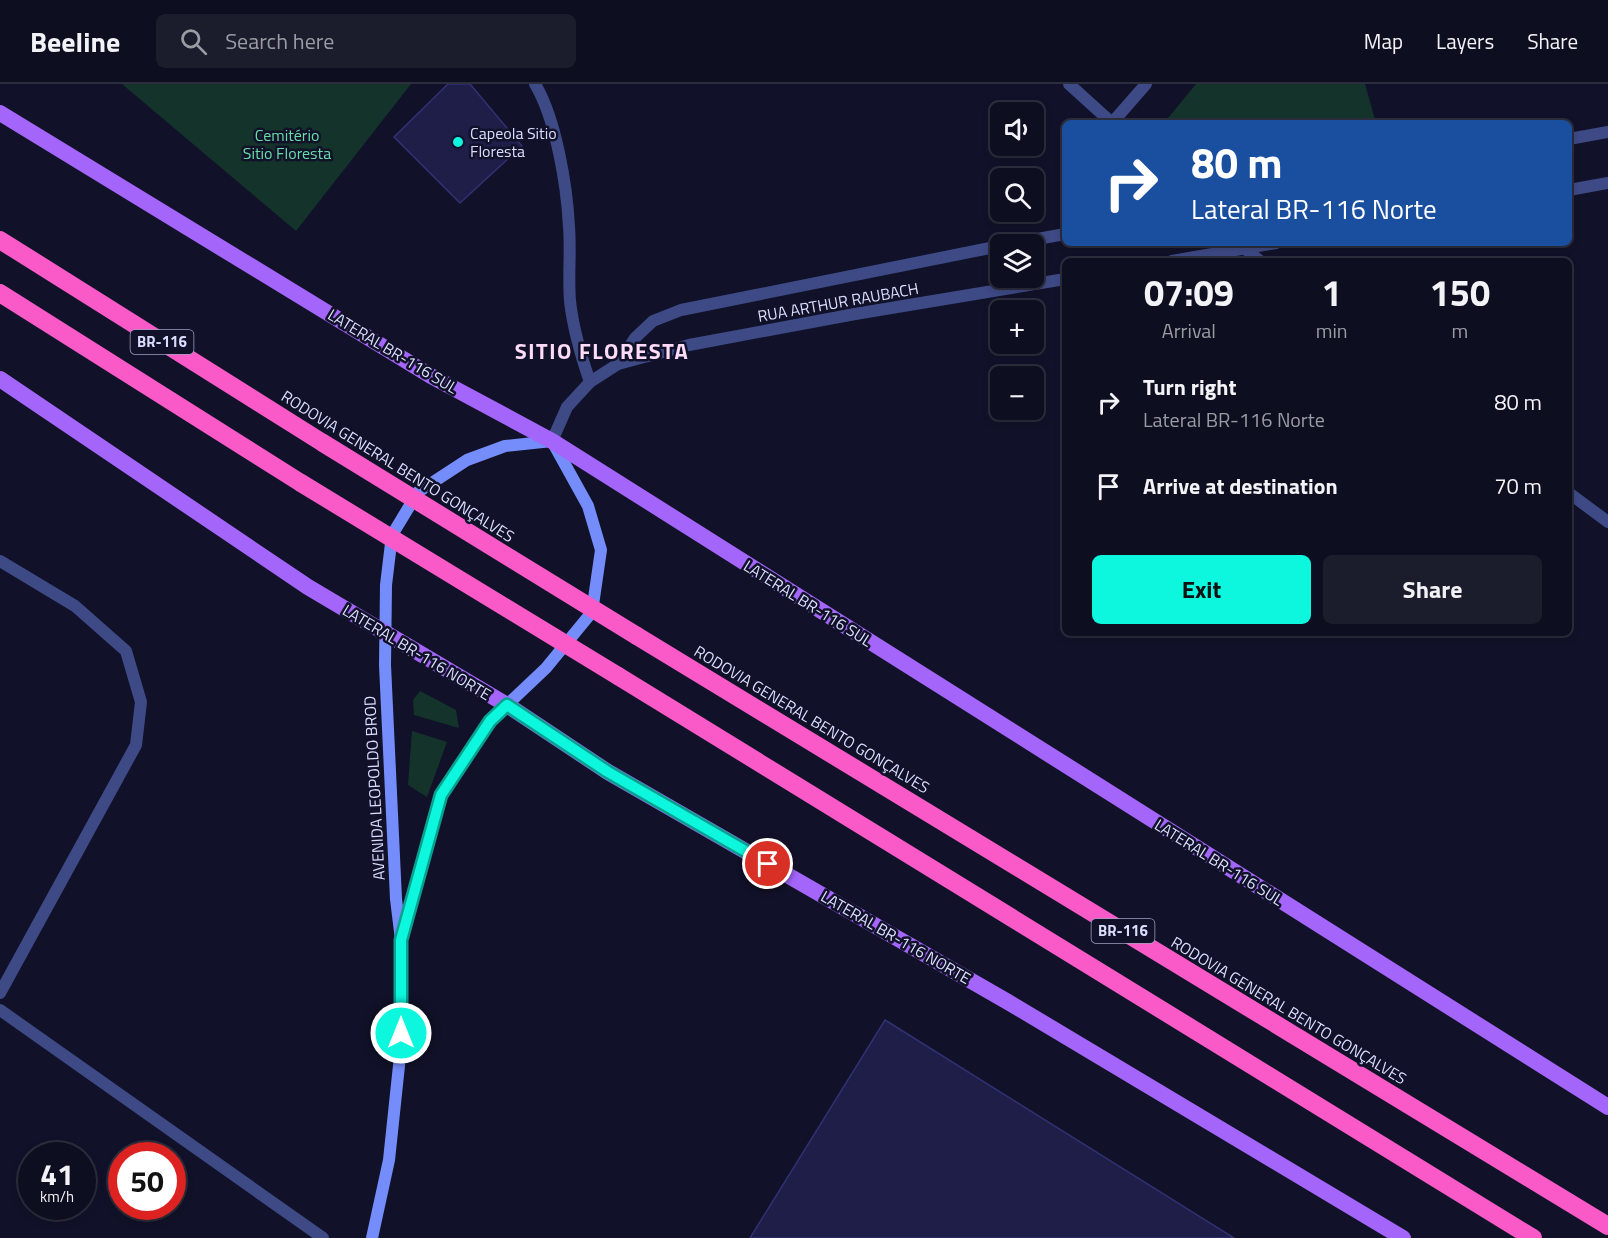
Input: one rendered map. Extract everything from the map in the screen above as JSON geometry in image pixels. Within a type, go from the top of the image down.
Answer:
[{"type":"highway","name":"RODOVIA GENERAL BENTO GONÇALVES","points":[[0,240],[637,636],[1608,1227]]},
{"type":"highway","name":"BR-116","points":[[0,293],[302,483],[1533,1238]]},
{"type":"main road","name":"LATERAL BR-116 SUL","points":[[0,113],[431,376],[552,441],[1608,1107]]},
{"type":"main road","name":"LATERAL BR-116 NORTE","points":[[0,379],[308,587],[507,705],[608,772],[1008,1002],[1403,1238]]},
{"type":"main road","name":"AVENIDA LEOPOLDO BROD","points":[[372,1238],[389,1160],[400,1056],[401,940],[396,899],[386,715],[386,585],[392,535],[418,492],[467,460],[504,446],[552,441],[588,506],[600,550],[592,612],[546,668],[490,721],[441,795],[401,940]]},
{"type":"street","points":[[535,84],[541,94],[560,155],[569,226],[570,301],[580,354],[590,382]]},
{"type":"street","points":[[1069,84],[1109,120]]},
{"type":"street","points":[[1115,120],[1146,84]]},
{"type":"street","points":[[1572,138],[1608,132]]},
{"type":"street","points":[[1572,189],[1608,183]]},
{"type":"street","points":[[1044,238],[1062,235]]},
{"type":"street","points":[[1186,258],[1241,246],[1256,258]]},
{"type":"street","name":"RUA ARTHUR RAUBACH","points":[[618,364],[635,338],[653,321],[681,310],[990,248]]},
{"type":"street","name":"RUA ARTHUR RAUBACH","points":[[552,441],[567,407],[590,382],[618,364],[689,345],[855,314],[1062,280]]},
{"type":"street","points":[[1572,495],[1608,522]]},
{"type":"street","points":[[0,561],[75,606],[126,651],[141,702],[136,745],[0,993]]},
{"type":"street","points":[[0,1010],[323,1238]]},
{"type":"green space","name":"Cemitério Sitio Floresta","points":[[122,84],[411,84],[296,231]]},
{"type":"green space","points":[[1196,84],[1365,84],[1375,120],[1166,120]]},
{"type":"green space","points":[[420,691],[456,710],[459,728],[414,715],[413,700]]},
{"type":"green space","points":[[412,731],[447,742],[427,797],[408,785]]},
{"type":"building","name":"Capeola Sitio Floresta","points":[[448,84],[470,84],[522,146],[460,203],[394,137]]},
{"type":"building","points":[[885,1020],[1234,1238],[750,1238]]},
{"type":"place","name":"Capeola Sitio Floresta","points":[[458,142]]},
{"type":"district","name":"SITIO FLORESTA","points":[[602,351]]},
{"type":"route","points":[[401,1033],[401,940],[441,795],[490,721],[507,705],[608,772],[768,864]]}]
